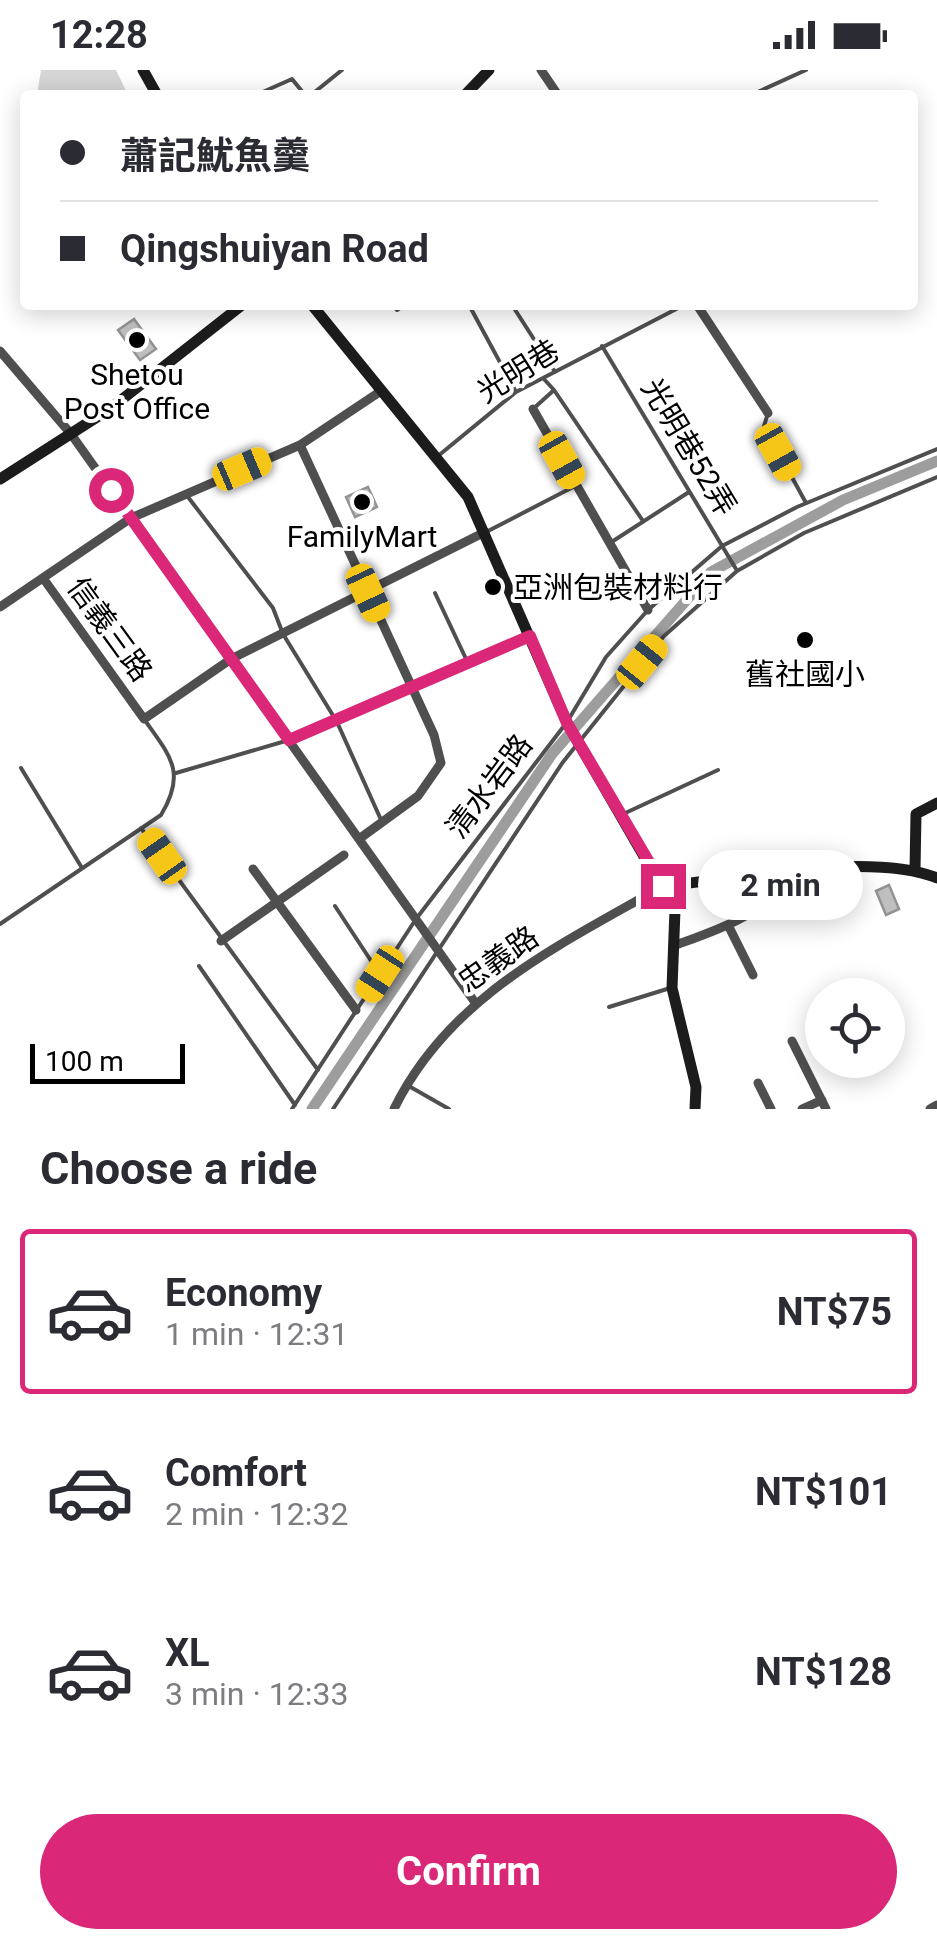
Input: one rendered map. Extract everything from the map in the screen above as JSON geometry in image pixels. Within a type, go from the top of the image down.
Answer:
[{"type":"street","points":[[470,90],[489,70]]},
{"type":"street","points":[[0,479],[111,408],[236,310]]},
{"type":"street","points":[[316,310],[468,498],[567,722],[675,910],[672,988],[696,1087],[696,1109]]},
{"type":"street","points":[[700,310],[768,413]]},
{"type":"street","points":[[0,351],[71,434],[474,1001]]},
{"type":"street","points":[[0,607],[131,518],[300,445],[382,390]]},
{"type":"street","points":[[533,409],[648,610]]},
{"type":"street","points":[[300,445],[434,735],[441,763],[418,796],[359,839]]},
{"type":"street","name":"信義三路","points":[[43,578],[144,719],[232,660],[486,532]]},
{"type":"street","points":[[915,870],[916,814],[937,803]]},
{"type":"street","points":[[222,941],[344,855]]},
{"type":"street","points":[[663,886],[860,867],[915,870],[937,878]]},
{"type":"street","points":[[253,868],[356,1010]]},
{"type":"street","points":[[673,946],[728,926],[782,885],[787,874]]},
{"type":"street","name":"忠義路","points":[[394,1109],[407,1085],[474,1001],[663,886]]},
{"type":"street","points":[[728,926],[752,976]]},
{"type":"street","points":[[792,1041],[824,1104],[802,1109]]},
{"type":"street","points":[[758,1083],[771,1109]]},
{"type":"street","points":[[930,1109],[937,1105]]},
{"type":"lane","points":[[315,90],[342,70]]},
{"type":"lane","points":[[762,90],[806,70]]},
{"type":"lane","points":[[267,90],[292,79],[303,90]]},
{"type":"lane","points":[[471,310],[516,392]]},
{"type":"lane","points":[[515,310],[555,372]]},
{"type":"lane","name":"光明巷","points":[[436,458],[516,392],[674,310]]},
{"type":"lane","name":"光明巷52弄","points":[[602,346],[736,570]]},
{"type":"lane","points":[[543,378],[643,521]]},
{"type":"lane","points":[[533,409],[554,390]]},
{"type":"lane","points":[[768,413],[764,426],[806,504]]},
{"type":"lane","name":"清水岩路","points":[[294,1107],[416,920],[567,722],[606,657],[648,610],[722,546],[806,504],[937,448]]},
{"type":"lane","points":[[333,1109],[577,741],[664,636],[736,570],[804,532],[937,478]]},
{"type":"lane","points":[[486,532],[576,485]]},
{"type":"lane","points":[[610,543],[689,492]]},
{"type":"lane","points":[[185,493],[273,608],[283,634],[336,720],[382,822]]},
{"type":"lane","points":[[436,593],[468,663]]},
{"type":"lane","points":[[176,773],[289,740],[530,636]]},
{"type":"lane","points":[[0,924],[161,815],[175,792],[176,773],[144,719]]},
{"type":"lane","points":[[21,768],[82,868]]},
{"type":"lane","points":[[621,815],[718,770]]},
{"type":"lane","points":[[142,828],[318,1070]]},
{"type":"lane","points":[[335,906],[380,974]]},
{"type":"lane","points":[[198,966],[294,1107]]},
{"type":"lane","points":[[609,1007],[672,988]]},
{"type":"lane","points":[[407,1085],[448,1109]]},
{"type":"shaded area","points":[[41,70],[116,70],[126,90],[38,90]]},
{"type":"building","name":"Shetou Post Office","points":[[134,319],[156,349],[140,360],[118,330]]},
{"type":"building","name":"FamilyMart","points":[[368,487],[377,507],[355,517],[346,497]]},
{"type":"building","points":[[889,885],[899,909],[886,915],[876,891]]},
{"type":"waterway","points":[[312,1109],[552,754],[711,572],[843,500],[937,461]]},
{"type":"place","name":"Shetou Post Office","points":[[137,340]]},
{"type":"place","name":"FamilyMart","points":[[362,502]]},
{"type":"place","name":"亞洲包裝材料行","points":[[493,587]]},
{"type":"place","name":"舊社國小","points":[[805,640]]},
{"type":"route","points":[[111,490],[289,740],[530,636],[567,723],[663,886]]}]
